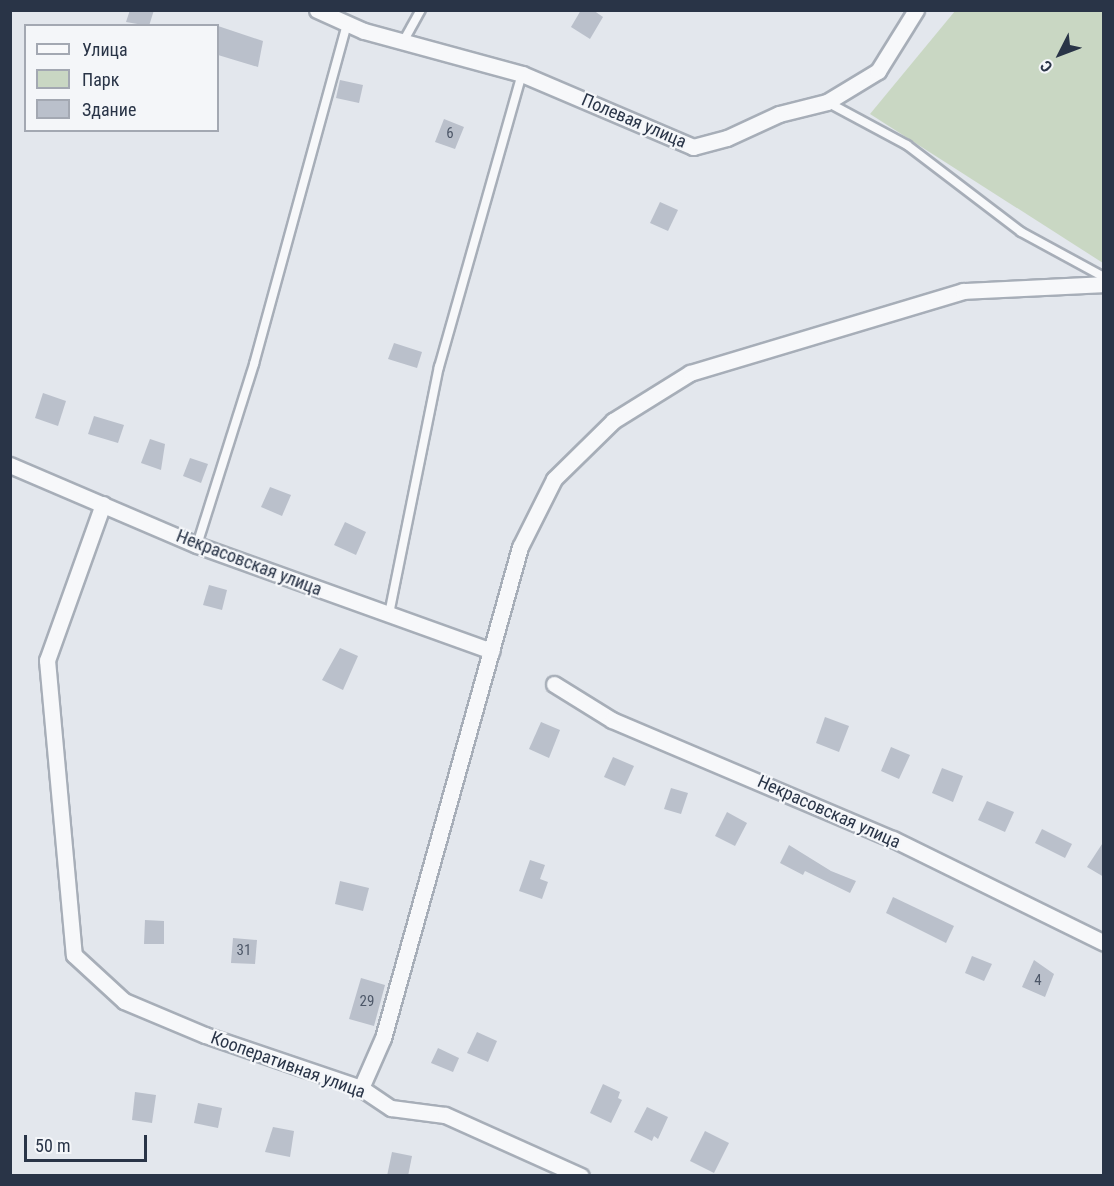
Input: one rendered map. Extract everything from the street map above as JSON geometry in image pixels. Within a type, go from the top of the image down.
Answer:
[{"type":"street","name":"Полевая улица","points":[[317,10],[347,24],[403,42],[522,74],[693,147],[727,138],[779,114],[827,102],[878,71],[916,10]]},
{"type":"street","points":[[361,1088],[383,1038],[520,547],[554,479],[613,421],[690,373],[963,291],[1104,284]]},
{"type":"street","name":"Некрасовская улица","points":[[10,465],[197,545],[492,651]]},
{"type":"street","name":"Кооперативная улица","points":[[103,504],[47,660],[74,955],[124,1001],[205,1035],[361,1088],[391,1108],[445,1115],[581,1176]]},
{"type":"street","name":"Некрасовская улица","points":[[554,684],[612,720],[893,839],[1104,943]]},
{"type":"lane","points":[[403,42],[421,10]]},
{"type":"lane","points":[[197,545],[254,364],[347,24]]},
{"type":"lane","points":[[389,615],[439,367],[522,74]]},
{"type":"lane","points":[[827,102],[908,145],[1021,232],[1104,277]]},
{"type":"green space","points":[[955,11],[1103,11],[1103,263],[870,114]]},
{"type":"building","points":[[130,10],[154,10],[150,24],[126,22]]},
{"type":"building","points":[[581,10],[593,10],[603,17],[590,39],[571,27]]},
{"type":"building","points":[[219,26],[263,41],[258,67],[219,55]]},
{"type":"building","points":[[340,80],[363,85],[359,103],[336,98]]},
{"type":"building","points":[[444,119],[464,127],[455,149],[435,142]]},
{"type":"building","points":[[660,202],[678,210],[668,231],[650,223]]},
{"type":"building","points":[[394,343],[422,352],[417,368],[388,359]]},
{"type":"building","points":[[43,393],[66,401],[58,426],[35,418]]},
{"type":"building","points":[[94,416],[124,425],[118,443],[88,434]]},
{"type":"building","points":[[150,439],[165,444],[161,470],[141,463]]},
{"type":"building","points":[[190,458],[208,464],[201,483],[183,476]]},
{"type":"building","points":[[270,487],[291,495],[282,516],[261,507]]},
{"type":"building","points":[[345,522],[366,532],[356,555],[334,545]]},
{"type":"building","points":[[209,585],[227,590],[222,610],[203,605]]},
{"type":"building","points":[[340,648],[358,656],[343,690],[322,680]]},
{"type":"building","points":[[825,717],[849,726],[839,752],[816,743]]},
{"type":"building","points":[[541,722],[560,730],[549,758],[529,749]]},
{"type":"building","points":[[891,747],[910,755],[899,779],[881,771]]},
{"type":"building","points":[[613,757],[634,766],[625,786],[604,777]]},
{"type":"building","points":[[942,768],[963,776],[953,802],[932,793]]},
{"type":"building","points":[[671,788],[688,793],[681,814],[664,809]]},
{"type":"building","points":[[987,801],[1014,812],[1005,832],[978,820]]},
{"type":"building","points":[[727,812],[747,823],[735,846],[715,836]]},
{"type":"building","points":[[1042,829],[1072,844],[1065,858],[1035,843]]},
{"type":"building","points":[[1104,841],[1104,877],[1087,867]]},
{"type":"building","points":[[789,845],[831,871],[856,881],[850,893],[805,871],[803,875],[780,863]]},
{"type":"building","points":[[530,860],[545,865],[540,879],[548,882],[542,899],[519,891]]},
{"type":"building","points":[[340,881],[369,888],[363,911],[335,904]]},
{"type":"building","points":[[893,897],[954,926],[946,943],[886,913]]},
{"type":"building","points":[[145,920],[164,921],[164,944],[144,944]]},
{"type":"building","points":[[233,938],[257,940],[255,964],[231,963]]},
{"type":"building","points":[[972,956],[992,964],[984,981],[965,973]]},
{"type":"building","points":[[1034,960],[1054,974],[1045,997],[1022,987]]},
{"type":"building","points":[[361,978],[385,985],[374,1026],[349,1019]]},
{"type":"building","points":[[477,1032],[497,1041],[488,1062],[467,1053]]},
{"type":"building","points":[[438,1048],[459,1058],[453,1072],[431,1063]]},
{"type":"building","points":[[603,1084],[620,1092],[618,1098],[622,1100],[611,1123],[590,1113]]},
{"type":"building","points":[[135,1092],[156,1095],[152,1123],[132,1120]]},
{"type":"building","points":[[198,1103],[222,1108],[218,1128],[194,1123]]},
{"type":"building","points":[[647,1107],[668,1117],[658,1139],[654,1136],[652,1141],[634,1132]]},
{"type":"building","points":[[273,1127],[294,1131],[290,1157],[265,1152]]},
{"type":"building","points":[[705,1131],[729,1143],[714,1173],[690,1161]]},
{"type":"building","points":[[392,1152],[412,1156],[408,1176],[387,1176]]}]
